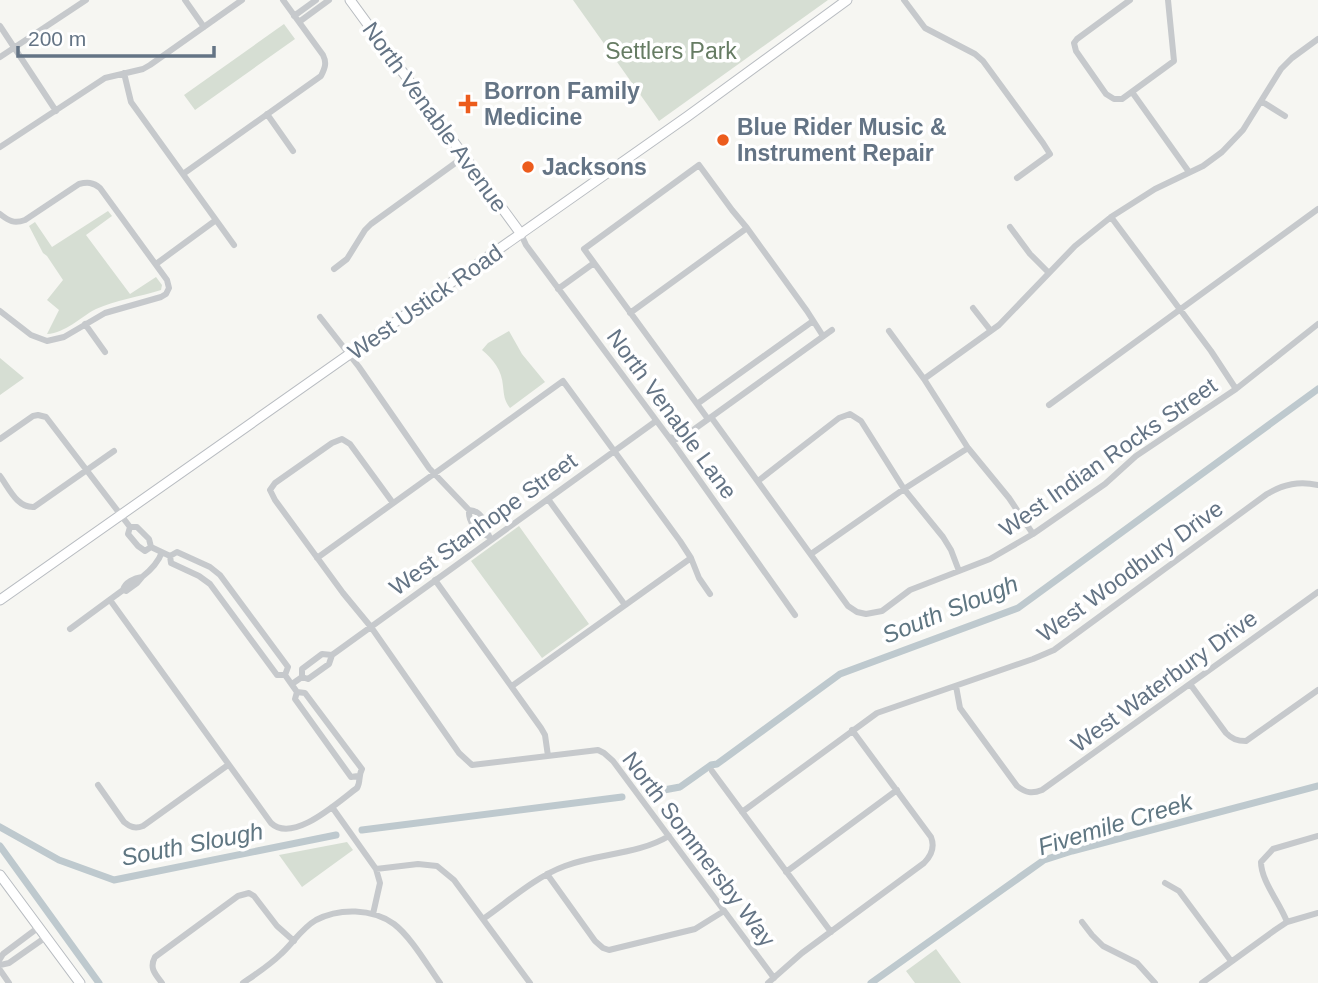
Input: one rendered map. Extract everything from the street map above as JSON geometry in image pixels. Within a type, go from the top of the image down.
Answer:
[{"type":"main road","name":"North Venable Avenue","points":[[350,0],[521,234]]},
{"type":"main road","name":"West Ustick Road","points":[[0,600],[688,116],[847,0]]},
{"type":"main road","points":[[0,874],[80,983]]},
{"type":"street","points":[[0,57],[86,0]]},
{"type":"street","points":[[185,0],[204,27]]},
{"type":"street","points":[[0,147],[105,78],[150,65],[242,0]]},
{"type":"street","points":[[183,174],[321,76],[326,66],[323,55],[283,0]]},
{"type":"street","points":[[297,19],[316,0]]},
{"type":"street","points":[[297,19],[329,0]]},
{"type":"street","points":[[904,0],[925,28],[975,54],[983,61],[1050,154],[1017,178]]},
{"type":"street","points":[[1130,0],[1074,43],[1076,51],[1106,94],[1114,99],[1122,99],[1174,61],[1168,0]]},
{"type":"street","points":[[0,26],[56,111]]},
{"type":"street","points":[[924,379],[1005,320],[1086,237],[1111,217],[1155,189],[1203,166],[1228,147],[1243,130],[1286,63],[1318,39]]},
{"type":"street","points":[[124,74],[131,102],[234,245]]},
{"type":"street","points":[[1132,92],[1189,172]]},
{"type":"street","points":[[1261,101],[1285,116]]},
{"type":"street","points":[[267,114],[293,150]]},
{"type":"street","points":[[334,269],[347,259],[371,224],[465,156]]},
{"type":"street","points":[[823,336],[807,310],[699,166],[584,249],[811,554],[968,447]]},
{"type":"street","points":[[0,214],[14,223],[25,220],[79,184],[93,183],[100,188],[167,279],[169,288],[161,297],[105,313],[64,337],[47,341],[31,335],[0,311]]},
{"type":"street","points":[[1049,405],[1318,209]]},
{"type":"street","points":[[1111,217],[1211,351],[1236,389]]},
{"type":"street","points":[[156,264],[216,220]]},
{"type":"street","points":[[1010,227],[1030,254],[1049,273]]},
{"type":"street","points":[[631,313],[747,228]]},
{"type":"street","name":"North Venable Lane","points":[[521,234],[526,246],[669,438],[795,615]]},
{"type":"street","points":[[558,289],[594,263]]},
{"type":"street","points":[[973,308],[991,331]]},
{"type":"street","points":[[320,317],[359,367],[434,474],[469,510],[474,510],[482,517],[490,538]]},
{"type":"street","points":[[697,404],[813,321]]},
{"type":"street","points":[[85,324],[105,352]]},
{"type":"street","name":"West Indian Rocks Street","points":[[811,554],[848,606],[866,614],[881,611],[910,590],[990,559],[1033,534],[1105,484],[1136,456],[1236,389],[1318,324]]},
{"type":"street","points":[[669,438],[682,438],[832,330]]},
{"type":"street","points":[[889,331],[968,447],[1009,498],[1033,534]]},
{"type":"street","points":[[317,558],[563,381],[691,558],[698,578],[710,594]]},
{"type":"street","points":[[758,481],[839,418],[850,414],[861,421],[904,489],[943,537],[959,571]]},
{"type":"street","points":[[0,439],[33,416],[42,415],[49,419],[130,527]]},
{"type":"street","name":"West Stanhope Street","points":[[302,677],[309,679],[329,664],[332,655],[490,538],[656,421]]},
{"type":"street","points":[[371,627],[317,558],[270,490],[275,483],[332,443],[342,439],[350,444],[393,503]]},
{"type":"street","points":[[0,476],[19,502],[29,508],[114,452]]},
{"type":"street","name":"West Woodbury Drive","points":[[742,812],[877,712],[1054,650],[1276,489],[1294,483],[1318,485]]},
{"type":"street","points":[[548,499],[625,605]]},
{"type":"street","points":[[469,510],[473,525],[490,538]]},
{"type":"street","points":[[130,527],[128,534],[138,547],[145,551],[150,547]]},
{"type":"street","points":[[130,527],[137,527],[149,539],[150,547]]},
{"type":"street","points":[[150,547],[170,556]]},
{"type":"street","points":[[69,629],[123,590],[127,591],[138,583],[151,570],[162,552]]},
{"type":"street","points":[[170,556],[177,552],[210,567],[220,575],[288,667],[285,675]]},
{"type":"street","points":[[170,556],[171,563],[210,584],[277,675],[285,675]]},
{"type":"street","points":[[512,686],[691,558]]},
{"type":"street","points":[[435,580],[541,727],[548,756]]},
{"type":"street","name":"West Waterbury Drive","points":[[956,685],[960,709],[1017,786],[1029,793],[1042,790],[1318,592]]},
{"type":"street","points":[[110,600],[271,823],[283,830],[313,821],[357,788],[362,769],[305,693],[297,692]]},
{"type":"street","name":"North Sommersby Way","points":[[371,627],[459,753],[472,765],[598,750],[604,753],[613,761],[724,911],[771,981]]},
{"type":"street","name":"West Stanhope Street","points":[[302,677],[302,669],[322,654],[332,655]]},
{"type":"street","points":[[285,675],[297,692],[295,699],[351,777],[358,776]]},
{"type":"street","name":"West Stanhope Street","points":[[292,684],[302,677]]},
{"type":"street","points":[[1190,684],[1226,733],[1238,741],[1246,741],[1318,690]]},
{"type":"street","points":[[771,981],[802,953],[930,858],[933,846],[930,837],[852,730]]},
{"type":"street","points":[[97,785],[124,822],[133,828],[143,826],[229,765]]},
{"type":"street","points":[[712,771],[831,932]]},
{"type":"street","points":[[786,872],[897,790]]},
{"type":"street","points":[[332,807],[376,869],[380,883],[373,914]]},
{"type":"street","points":[[483,919],[547,874],[566,865],[654,845],[669,836]]},
{"type":"street","points":[[1287,922],[1263,875],[1261,862],[1280,845],[1318,836]]},
{"type":"street","points":[[376,869],[418,864],[438,866],[454,880],[530,983]]},
{"type":"street","points":[[547,874],[595,941],[609,950],[695,929],[724,911]]},
{"type":"street","points":[[1165,883],[1180,891],[1231,961]]},
{"type":"street","points":[[162,983],[154,973],[152,962],[159,952],[238,896],[249,893],[257,899],[277,926],[293,941]]},
{"type":"street","points":[[243,983],[276,959],[316,920],[340,912],[357,911],[373,914],[393,923],[409,940],[440,983]]},
{"type":"street","points":[[1202,983],[1287,922],[1318,913]]},
{"type":"street","points":[[1082,922],[1103,946],[1138,963],[1154,983]]},
{"type":"street","points":[[0,960],[3,954],[39,927]]},
{"type":"street","points":[[9,983],[0,968],[46,937]]},
{"type":"green space","name":"Settlers Park","points":[[573,0],[828,0],[659,121]]},
{"type":"green space","points":[[284,24],[295,39],[195,110],[184,95]]},
{"type":"green space","points":[[108,211],[112,216],[86,235],[130,294],[156,277],[162,285],[161,290],[103,306],[67,328],[47,334],[59,310],[47,300],[63,280],[43,253],[29,226],[35,222],[52,247]]},
{"type":"green space","points":[[509,331],[522,354],[545,382],[510,408],[499,370],[482,350],[488,343]]},
{"type":"green space","points":[[0,358],[24,378],[0,395]]},
{"type":"green space","points":[[519,526],[589,624],[542,658],[471,561]]},
{"type":"green space","points":[[347,842],[353,850],[302,887],[279,855]]},
{"type":"green space","points":[[936,949],[961,983],[915,983],[906,971]]},
{"type":"waterway","name":"South Slough","points":[[653,792],[680,787],[711,765],[717,764],[840,674],[1018,608],[1318,389]]},
{"type":"waterway","name":"Fivemile Creek","points":[[871,983],[1044,860],[1318,786]]},
{"type":"waterway","name":"South Slough","points":[[362,830],[622,797]]},
{"type":"waterway","name":"South Slough","points":[[0,827],[59,860],[114,880],[336,835]]},
{"type":"waterway","name":"Fivemile Creek","points":[[0,846],[99,983]]},
{"type":"place","name":"Borron Family Medicine","points":[[468,104]]},
{"type":"place","name":"Blue Rider Music & Instrument Repair","points":[[723,140]]},
{"type":"place","name":"Jacksons","points":[[528,167]]}]
